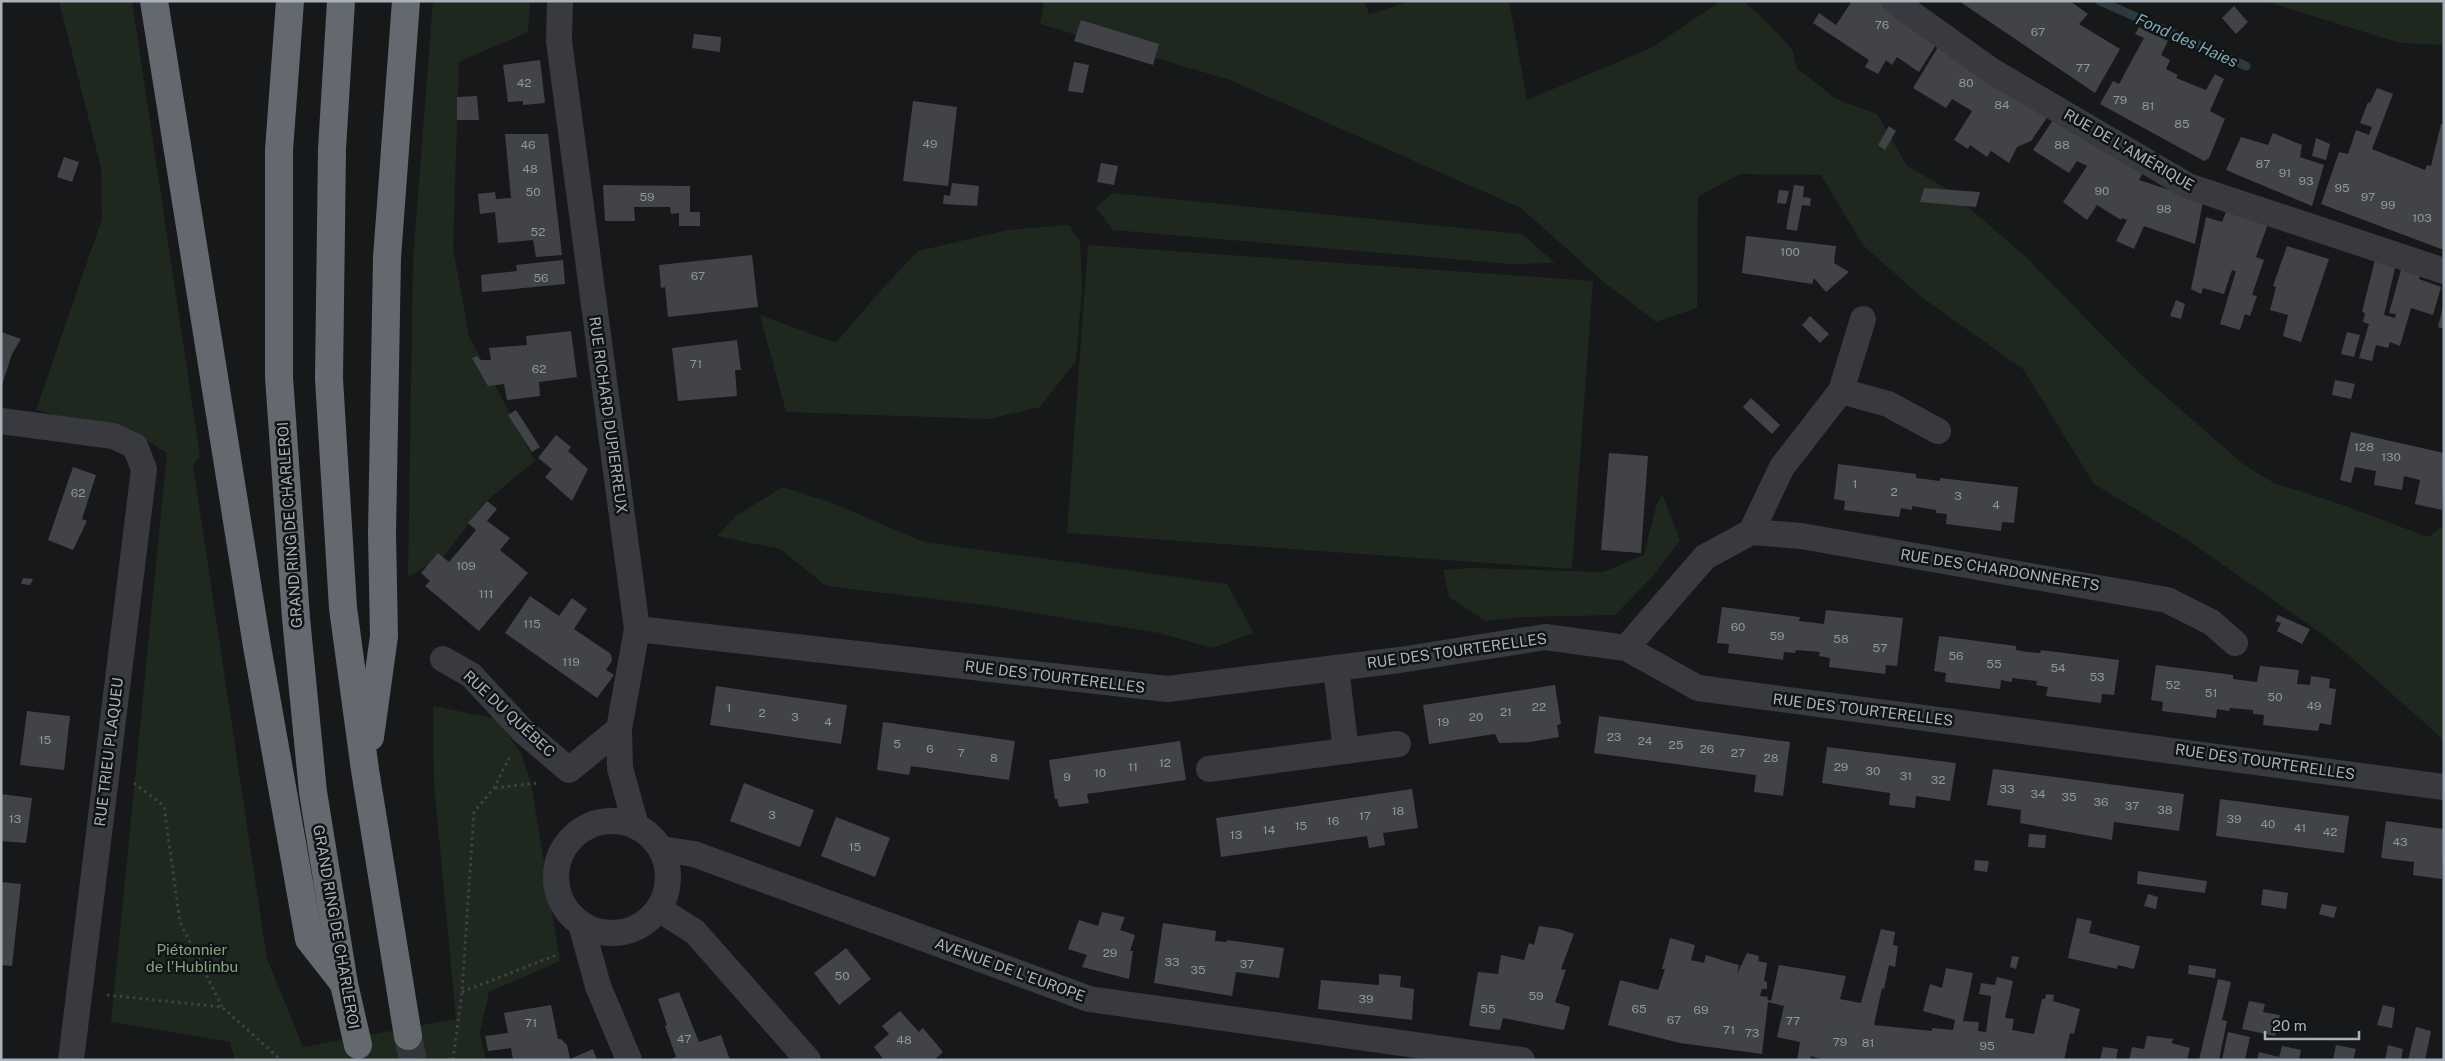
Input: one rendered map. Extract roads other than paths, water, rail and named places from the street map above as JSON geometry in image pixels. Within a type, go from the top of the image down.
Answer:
[{"type":"highway","points":[[154,1],[257,646],[309,939],[344,984]]},
{"type":"highway","name":"GRAND RING DE CHARLEROI","points":[[290,1],[279,150],[279,377],[296,618],[313,792],[344,984],[358,1045]]},
{"type":"highway","points":[[341,1],[332,149],[329,379],[343,608],[365,770],[408,1036]]},
{"type":"highway","points":[[365,770],[384,636],[382,533],[387,258],[406,1]]},
{"type":"street","name":"RUE RICHARD DUPIERREUX","points":[[560,1],[559,41],[637,629],[619,729],[620,768],[636,826]]},
{"type":"street","name":"RUE DE L'AMÉRIQUE","points":[[1894,1],[1992,71],[2188,186],[2444,271]]},
{"type":"street","points":[[1626,648],[1705,557],[1752,532],[1782,467],[1841,391],[1864,318]]},
{"type":"street","points":[[1841,391],[1888,404],[1938,431]]},
{"type":"street","name":"RUE TRIEU PLAQUEU","points":[[1,421],[114,436],[135,446],[144,468],[71,1060]]},
{"type":"street","name":"RUE DES CHARDONNERETS","points":[[1752,532],[1801,536],[2167,600],[2211,622],[2235,643]]},
{"type":"street","name":"RUE DES TOURTERELLES","points":[[637,629],[1167,689],[1336,668],[1544,636],[1626,648],[1698,688],[2444,787]]},
{"type":"street","name":"RUE DU QUÉBEC","points":[[443,659],[471,675],[523,731],[569,770],[619,729]]},
{"type":"street","points":[[1336,668],[1346,751]]},
{"type":"street","points":[[1210,769],[1398,744]]},
{"type":"street","points":[[583,934],[596,932],[617,934],[630,931],[647,922],[659,909],[669,888],[667,868],[661,849],[636,826],[608,821],[590,826],[573,837],[564,847],[556,868],[556,881],[560,900],[583,934],[598,986],[629,1060]]},
{"type":"street","name":"AVENUE DE L'EUROPE","points":[[661,849],[694,854],[1089,1000],[1522,1060]]},
{"type":"street","points":[[659,909],[695,932],[808,1060]]},
{"type":"waterway","name":"Fond des Haies","points":[[2100,1],[2246,66]]},
{"type":"tunnel","points":[[408,1036],[413,1060]]},
{"type":"park label","name":"Piétonnier de l'Hublinbu","points":[[192,958]]}]
